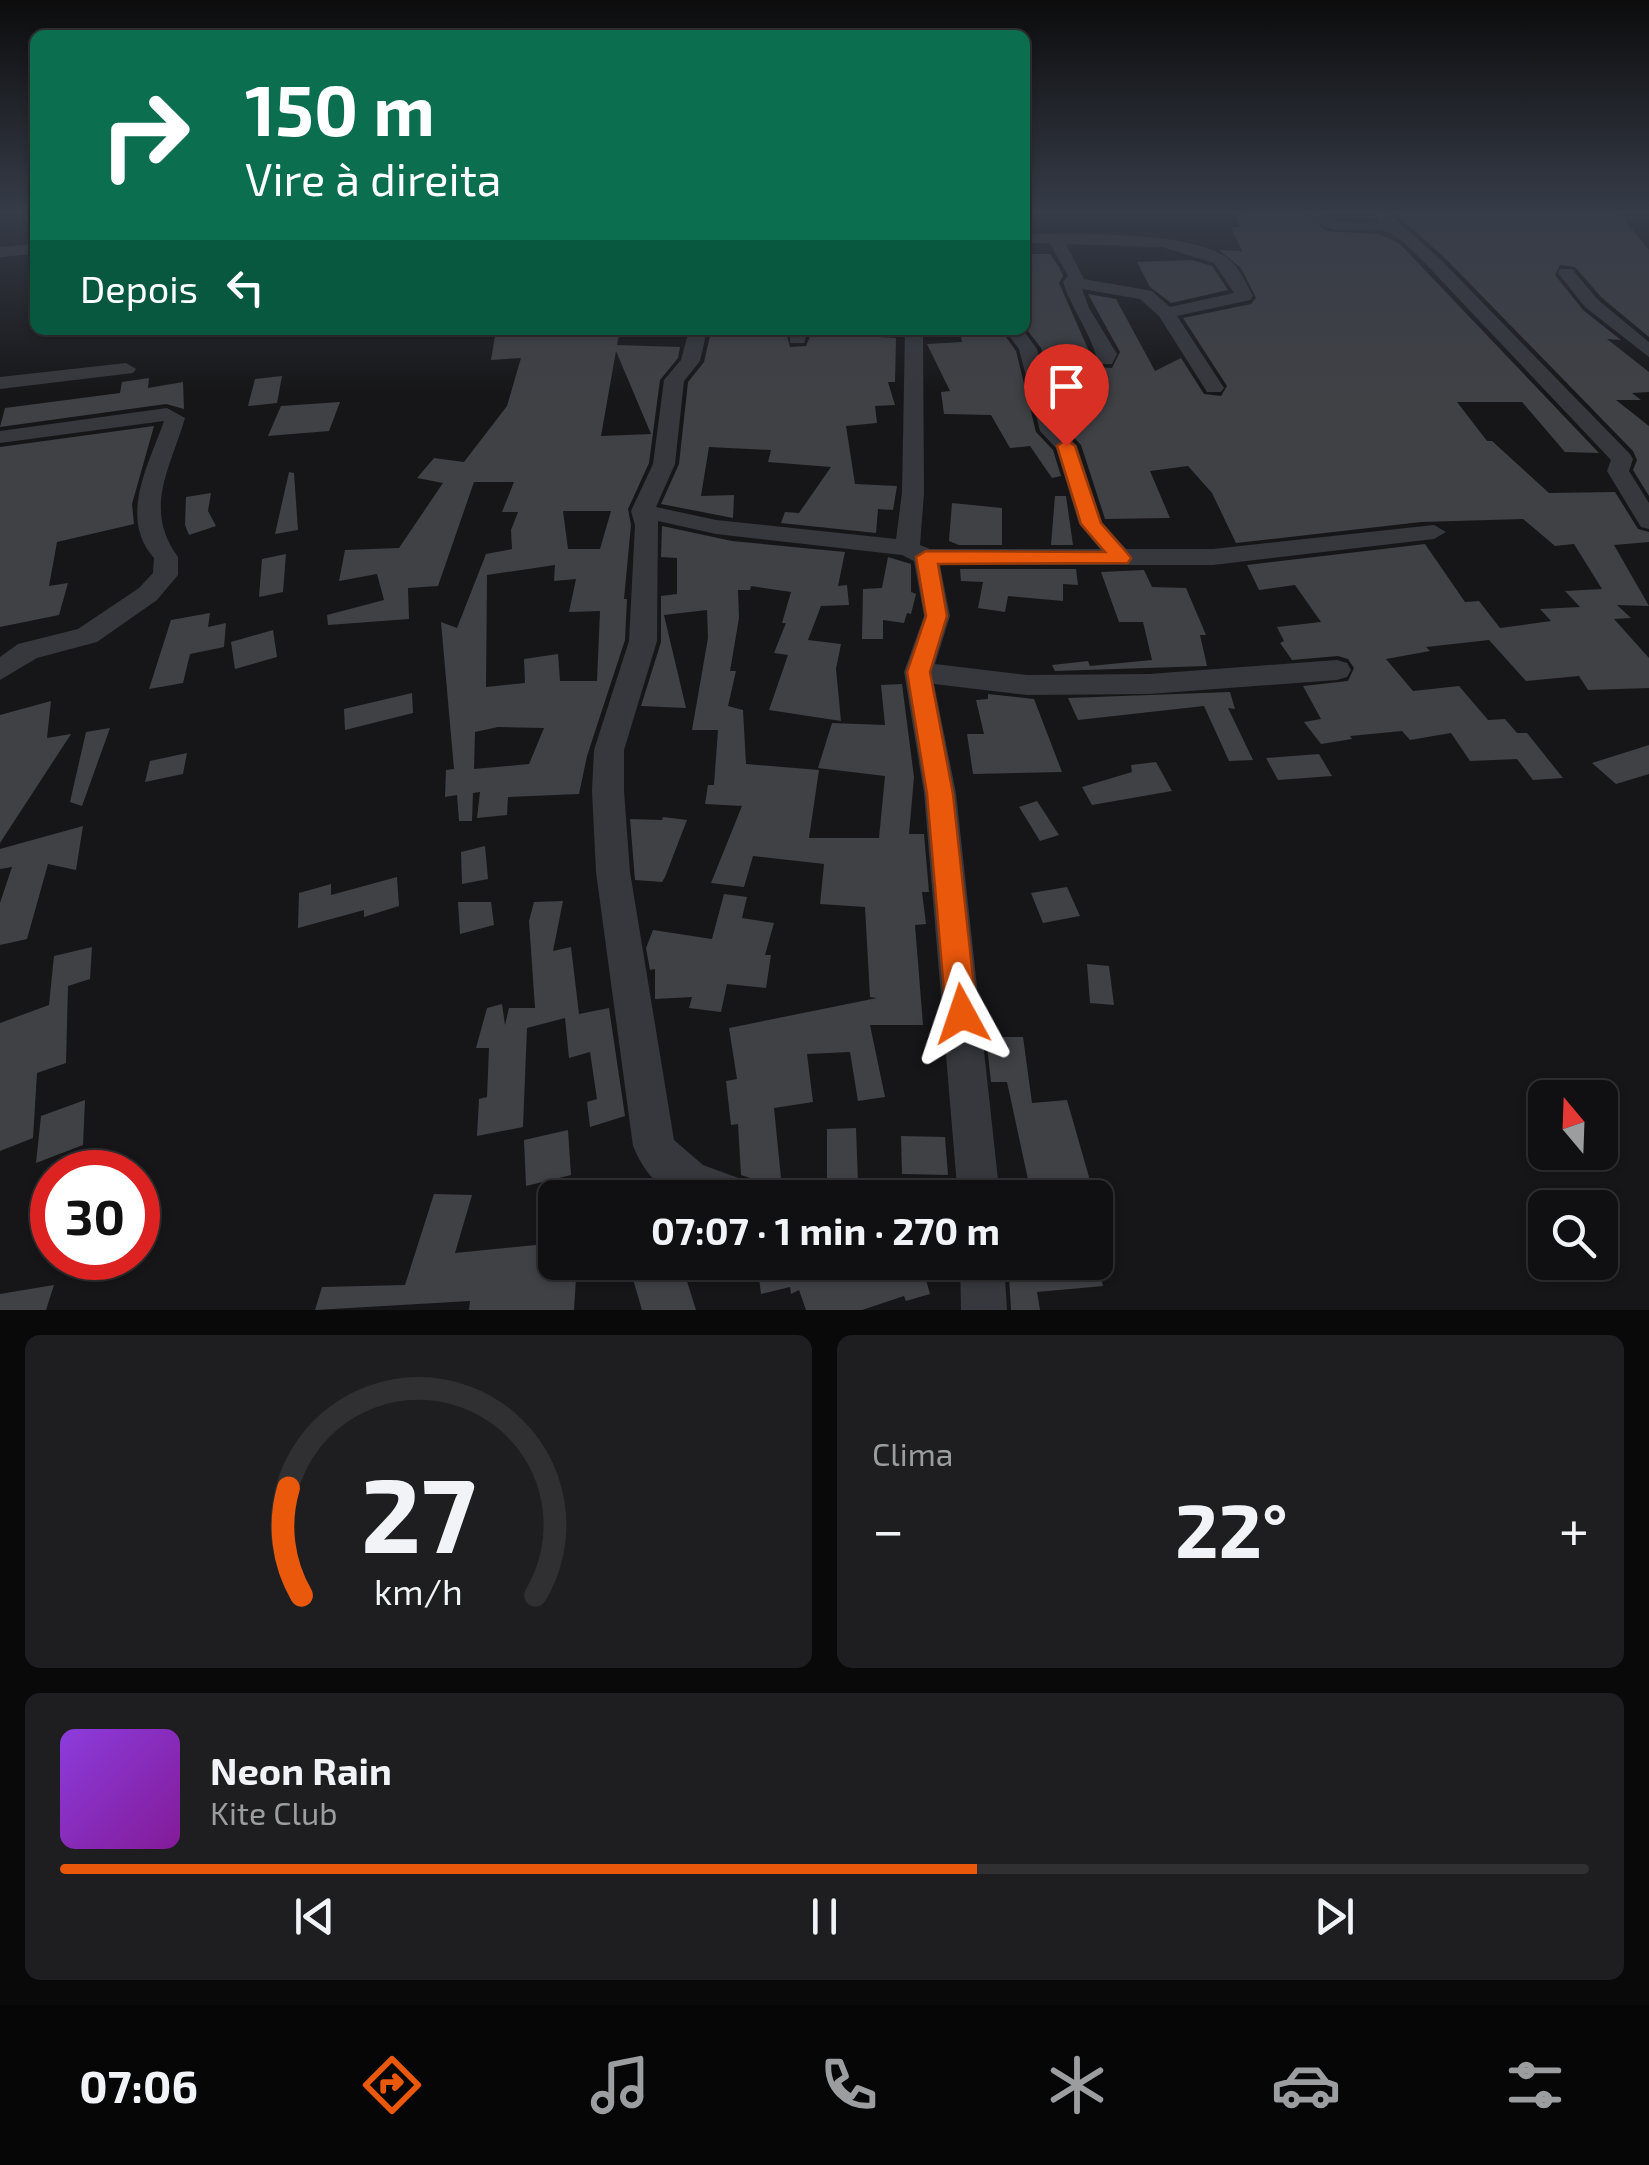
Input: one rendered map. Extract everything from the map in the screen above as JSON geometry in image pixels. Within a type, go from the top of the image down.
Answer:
[{"type":"street","points":[[1072,282],[1077,277],[1074,272]]},
{"type":"street","points":[[1166,312],[1244,296],[1232,272]]},
{"type":"street","points":[[1443,272],[1622,459],[1618,472],[1649,522]]},
{"type":"street","points":[[1566,273],[1584,289],[1591,303],[1649,351]]},
{"type":"street","points":[[1072,282],[1146,295],[1166,312],[1214,388]]},
{"type":"street","points":[[1072,282],[1080,308],[1108,354],[1105,360]]},
{"type":"street","points":[[684,1180],[663,1164],[654,1146],[613,872],[609,750],[644,640],[648,524],[643,511],[664,464],[674,380],[690,360],[697,335]]},
{"type":"street","points":[[914,335],[916,553],[936,616],[918,672],[940,794],[977,1180]]},
{"type":"street","points":[[1018,335],[1028,350],[1051,431],[1066,446],[1091,524],[1121,558]]},
{"type":"street","points":[[0,383],[126,369]]},
{"type":"street","points":[[0,438],[167,414],[175,418],[146,529],[152,547],[166,557],[165,576],[148,594],[87,636],[28,652],[0,670]]},
{"type":"street","points":[[643,511],[716,528],[916,553],[1213,556],[1434,532]]},
{"type":"street","points":[[918,672],[1027,685],[1149,684],[1336,670]]},
{"type":"street","points":[[983,1280],[984,1310]]},
{"type":"building","points":[[1030,272],[1061,272],[1059,283],[1096,367],[1112,368],[1120,352],[1088,294],[1116,299],[1155,371],[1181,358],[1204,394],[1221,396],[1227,386],[1183,318],[1251,304],[1256,298],[1243,272],[1427,272],[1599,453],[1565,452],[1522,402],[1457,402],[1487,441],[1492,441],[1549,493],[1615,492],[1638,529],[1649,532],[1649,542],[1614,545],[1649,606],[1617,605],[1631,618],[1614,619],[1649,658],[1649,688],[1588,690],[1579,676],[1526,681],[1489,640],[1426,647],[1430,651],[1386,659],[1413,691],[1459,686],[1488,720],[1505,719],[1517,733],[1527,733],[1563,778],[1533,780],[1517,759],[1470,761],[1451,733],[1410,740],[1402,731],[1350,736],[1352,739],[1321,744],[1304,722],[1321,719],[1303,686],[1348,681],[1354,668],[1348,659],[1338,656],[1292,660],[1280,643],[1284,641],[1277,627],[1321,622],[1295,585],[1259,590],[1247,565],[1425,544],[1465,602],[1479,601],[1500,628],[1551,621],[1540,609],[1580,607],[1565,591],[1602,589],[1574,544],[1555,546],[1523,519],[1421,522],[1236,543],[1212,493],[1188,466],[1150,471],[1170,518],[1105,519],[1081,445],[1064,427],[1041,348],[1030,334]]},
{"type":"building","points":[[1142,272],[1216,272],[1228,290],[1171,303],[1150,287]]},
{"type":"building","points":[[1459,272],[1556,272],[1583,310],[1621,340],[1607,339],[1649,372],[1649,392],[1632,393],[1641,400],[1616,400],[1649,426],[1649,496],[1633,470],[1637,460],[1633,451]]},
{"type":"building","points":[[1579,272],[1649,272],[1649,337],[1601,297]]},
{"type":"building","points":[[504,335],[619,335],[617,345],[680,347],[678,358],[660,380],[649,463],[628,509],[631,525],[624,599],[625,640],[587,756],[579,794],[508,797],[507,815],[477,818],[480,792],[473,793],[472,821],[459,821],[457,795],[445,797],[446,770],[454,769],[441,622],[457,628],[486,554],[512,549],[511,530],[518,512],[502,512],[514,482],[474,482],[438,586],[408,588],[409,619],[328,625],[327,615],[384,600],[377,574],[339,581],[345,550],[399,548],[443,483],[417,478],[434,458],[464,462],[507,406],[521,358],[491,360],[495,336]],"holes":[[[616,351],[651,434],[601,436]],[[563,511],[611,511],[600,549],[568,549]],[[555,565],[554,581],[576,579],[569,612],[600,611],[597,681],[560,681],[558,654],[524,659],[525,683],[486,687],[487,575]],[[498,727],[544,728],[529,764],[474,769],[475,732]]]},
{"type":"building","points":[[787,335],[790,347],[806,346],[811,335],[896,338],[895,382],[888,382],[895,405],[875,406],[877,423],[846,426],[855,484],[897,486],[893,510],[878,509],[876,533],[781,523],[785,512],[799,513],[831,467],[768,462],[771,450],[709,447],[701,496],[734,495],[733,518],[661,504],[679,464],[688,382],[704,362],[710,336]]},
{"type":"building","points":[[961,335],[1005,335],[1016,351],[1036,432],[1053,450],[1061,476],[1052,478],[1030,446],[1010,448],[991,415],[944,414],[941,392],[950,391],[927,344],[962,342]]},
{"type":"building","points":[[282,376],[277,403],[248,406],[255,379]]},
{"type":"building","points":[[149,378],[148,388],[183,382],[184,409],[166,404],[0,427],[5,408],[120,393],[122,382]]},
{"type":"building","points":[[340,402],[329,431],[268,436],[281,406]]},
{"type":"building","points":[[154,426],[132,504],[134,524],[57,542],[49,586],[68,583],[59,615],[0,627],[0,447]]},
{"type":"building","points":[[289,472],[294,473],[298,530],[275,534]]},
{"type":"building","points":[[211,493],[208,511],[216,526],[189,535],[185,525],[186,497]]},
{"type":"building","points":[[1055,496],[1066,496],[1073,545],[1051,545]]},
{"type":"building","points":[[952,503],[1002,508],[1002,545],[959,545],[949,541]]},
{"type":"building","points":[[662,526],[732,541],[845,552],[838,586],[847,585],[849,605],[821,606],[808,640],[841,644],[836,669],[841,721],[769,710],[788,655],[774,653],[786,623],[782,623],[791,592],[751,586],[750,590],[738,590],[739,618],[730,671],[736,671],[728,706],[743,710],[746,764],[819,770],[809,838],[879,838],[885,776],[818,768],[832,723],[885,725],[881,685],[902,684],[914,777],[909,834],[924,834],[929,892],[922,892],[926,924],[915,925],[923,1025],[870,1025],[885,1097],[858,1101],[850,1052],[807,1054],[813,1102],[774,1108],[781,1180],[754,1180],[741,1175],[738,1124],[731,1125],[726,1081],[737,1079],[729,1028],[877,998],[870,997],[865,907],[820,904],[824,864],[753,856],[744,887],[711,883],[742,806],[705,804],[708,785],[714,785],[718,730],[692,730],[708,638],[707,610],[664,615],[686,708],[641,706],[661,642],[661,596],[677,594],[677,558],[661,557]]},
{"type":"building","points":[[286,554],[283,592],[259,597],[262,559]]},
{"type":"building","points":[[888,557],[911,564],[911,592],[916,594],[911,614],[907,613],[904,623],[883,620],[883,639],[862,639],[863,589],[882,588]]},
{"type":"building","points":[[960,569],[1076,569],[1078,585],[1063,584],[1063,601],[1008,596],[1005,612],[978,608],[983,582],[961,581]]},
{"type":"building","points":[[1144,570],[1152,587],[1186,588],[1206,635],[1200,635],[1207,666],[1055,671],[1052,665],[1152,660],[1143,622],[1119,622],[1101,572]]},
{"type":"building","points":[[210,613],[208,627],[226,623],[224,647],[190,654],[183,683],[149,689],[171,620]]},
{"type":"building","points":[[273,630],[277,657],[235,669],[231,642]]},
{"type":"building","points":[[1230,692],[1235,709],[1228,708],[1253,760],[1229,761],[1204,706],[1078,720],[1068,698]]},
{"type":"building","points":[[412,693],[413,713],[345,730],[344,709]]},
{"type":"building","points":[[988,694],[1034,699],[1062,772],[973,774],[967,734],[984,734],[976,700],[988,699]]},
{"type":"building","points":[[51,701],[47,738],[71,734],[0,843],[0,715]]},
{"type":"building","points":[[110,728],[82,806],[70,802],[86,732]]},
{"type":"building","points":[[1649,745],[1649,774],[1616,784],[1592,763]]},
{"type":"building","points":[[187,753],[183,774],[145,782],[150,761]]},
{"type":"building","points":[[1319,754],[1332,776],[1278,780],[1266,758]]},
{"type":"building","points":[[1156,762],[1172,791],[1092,805],[1082,787],[1132,772],[1131,765]]},
{"type":"building","points":[[1037,801],[1059,835],[1040,841],[1019,807]]},
{"type":"building","points":[[630,819],[687,820],[665,877],[662,882],[635,880]]},
{"type":"building","points":[[83,826],[76,870],[48,864],[27,939],[0,945],[0,903],[12,867],[0,869],[0,849]]},
{"type":"building","points":[[485,846],[488,879],[462,884],[461,852]]},
{"type":"building","points":[[397,877],[399,906],[364,917],[364,910],[298,928],[299,893],[331,884],[331,895]]},
{"type":"building","points":[[1067,887],[1080,916],[1043,923],[1031,893]]},
{"type":"building","points":[[724,894],[747,897],[742,918],[774,923],[765,955],[771,955],[766,988],[727,984],[721,1012],[689,1008],[692,997],[655,999],[655,969],[650,970],[646,948],[653,930],[712,939]]},
{"type":"building","points":[[563,901],[553,951],[571,947],[579,1014],[609,1008],[625,1116],[590,1127],[587,1102],[597,1099],[590,1052],[569,1058],[565,1018],[527,1028],[523,1127],[477,1136],[479,1099],[487,1097],[489,1048],[476,1048],[487,1008],[502,1004],[505,1025],[509,1008],[535,1008],[529,921],[534,902]]},
{"type":"building","points":[[458,902],[491,902],[494,925],[460,934]]},
{"type":"building","points":[[92,947],[90,979],[68,986],[66,1063],[37,1073],[33,1138],[0,1151],[0,1023],[49,1005],[54,956]]},
{"type":"building","points":[[1087,964],[1109,966],[1114,1005],[1090,1003]]},
{"type":"building","points":[[986,1037],[1023,1037],[1032,1103],[1067,1100],[1090,1180],[1028,1180],[1007,1082],[991,1082]]},
{"type":"building","points":[[85,1100],[83,1145],[70,1150],[37,1150],[41,1116]]},
{"type":"building","points":[[856,1128],[858,1180],[827,1180],[827,1129]]},
{"type":"building","points":[[568,1130],[571,1175],[526,1186],[524,1140]]},
{"type":"building","points":[[901,1136],[945,1137],[948,1175],[902,1174]]},
{"type":"building","points":[[434,1194],[472,1195],[455,1253],[538,1245],[538,1280],[576,1280],[574,1310],[469,1310],[470,1301],[315,1310],[322,1287],[405,1285]]},
{"type":"building","points":[[633,1280],[687,1280],[696,1310],[642,1310]]},
{"type":"building","points":[[759,1280],[926,1280],[930,1294],[906,1301],[904,1296],[862,1310],[806,1310],[799,1290],[791,1294],[790,1287],[761,1294]]},
{"type":"building","points":[[1009,1280],[1102,1280],[1103,1286],[1037,1292],[1040,1310],[1011,1310]]},
{"type":"building","points":[[54,1285],[46,1310],[0,1310],[0,1294]]},
{"type":"route","points":[[962,1014],[940,794],[918,672],[936,616],[926,557],[1121,558],[1091,524],[1066,446]]}]
